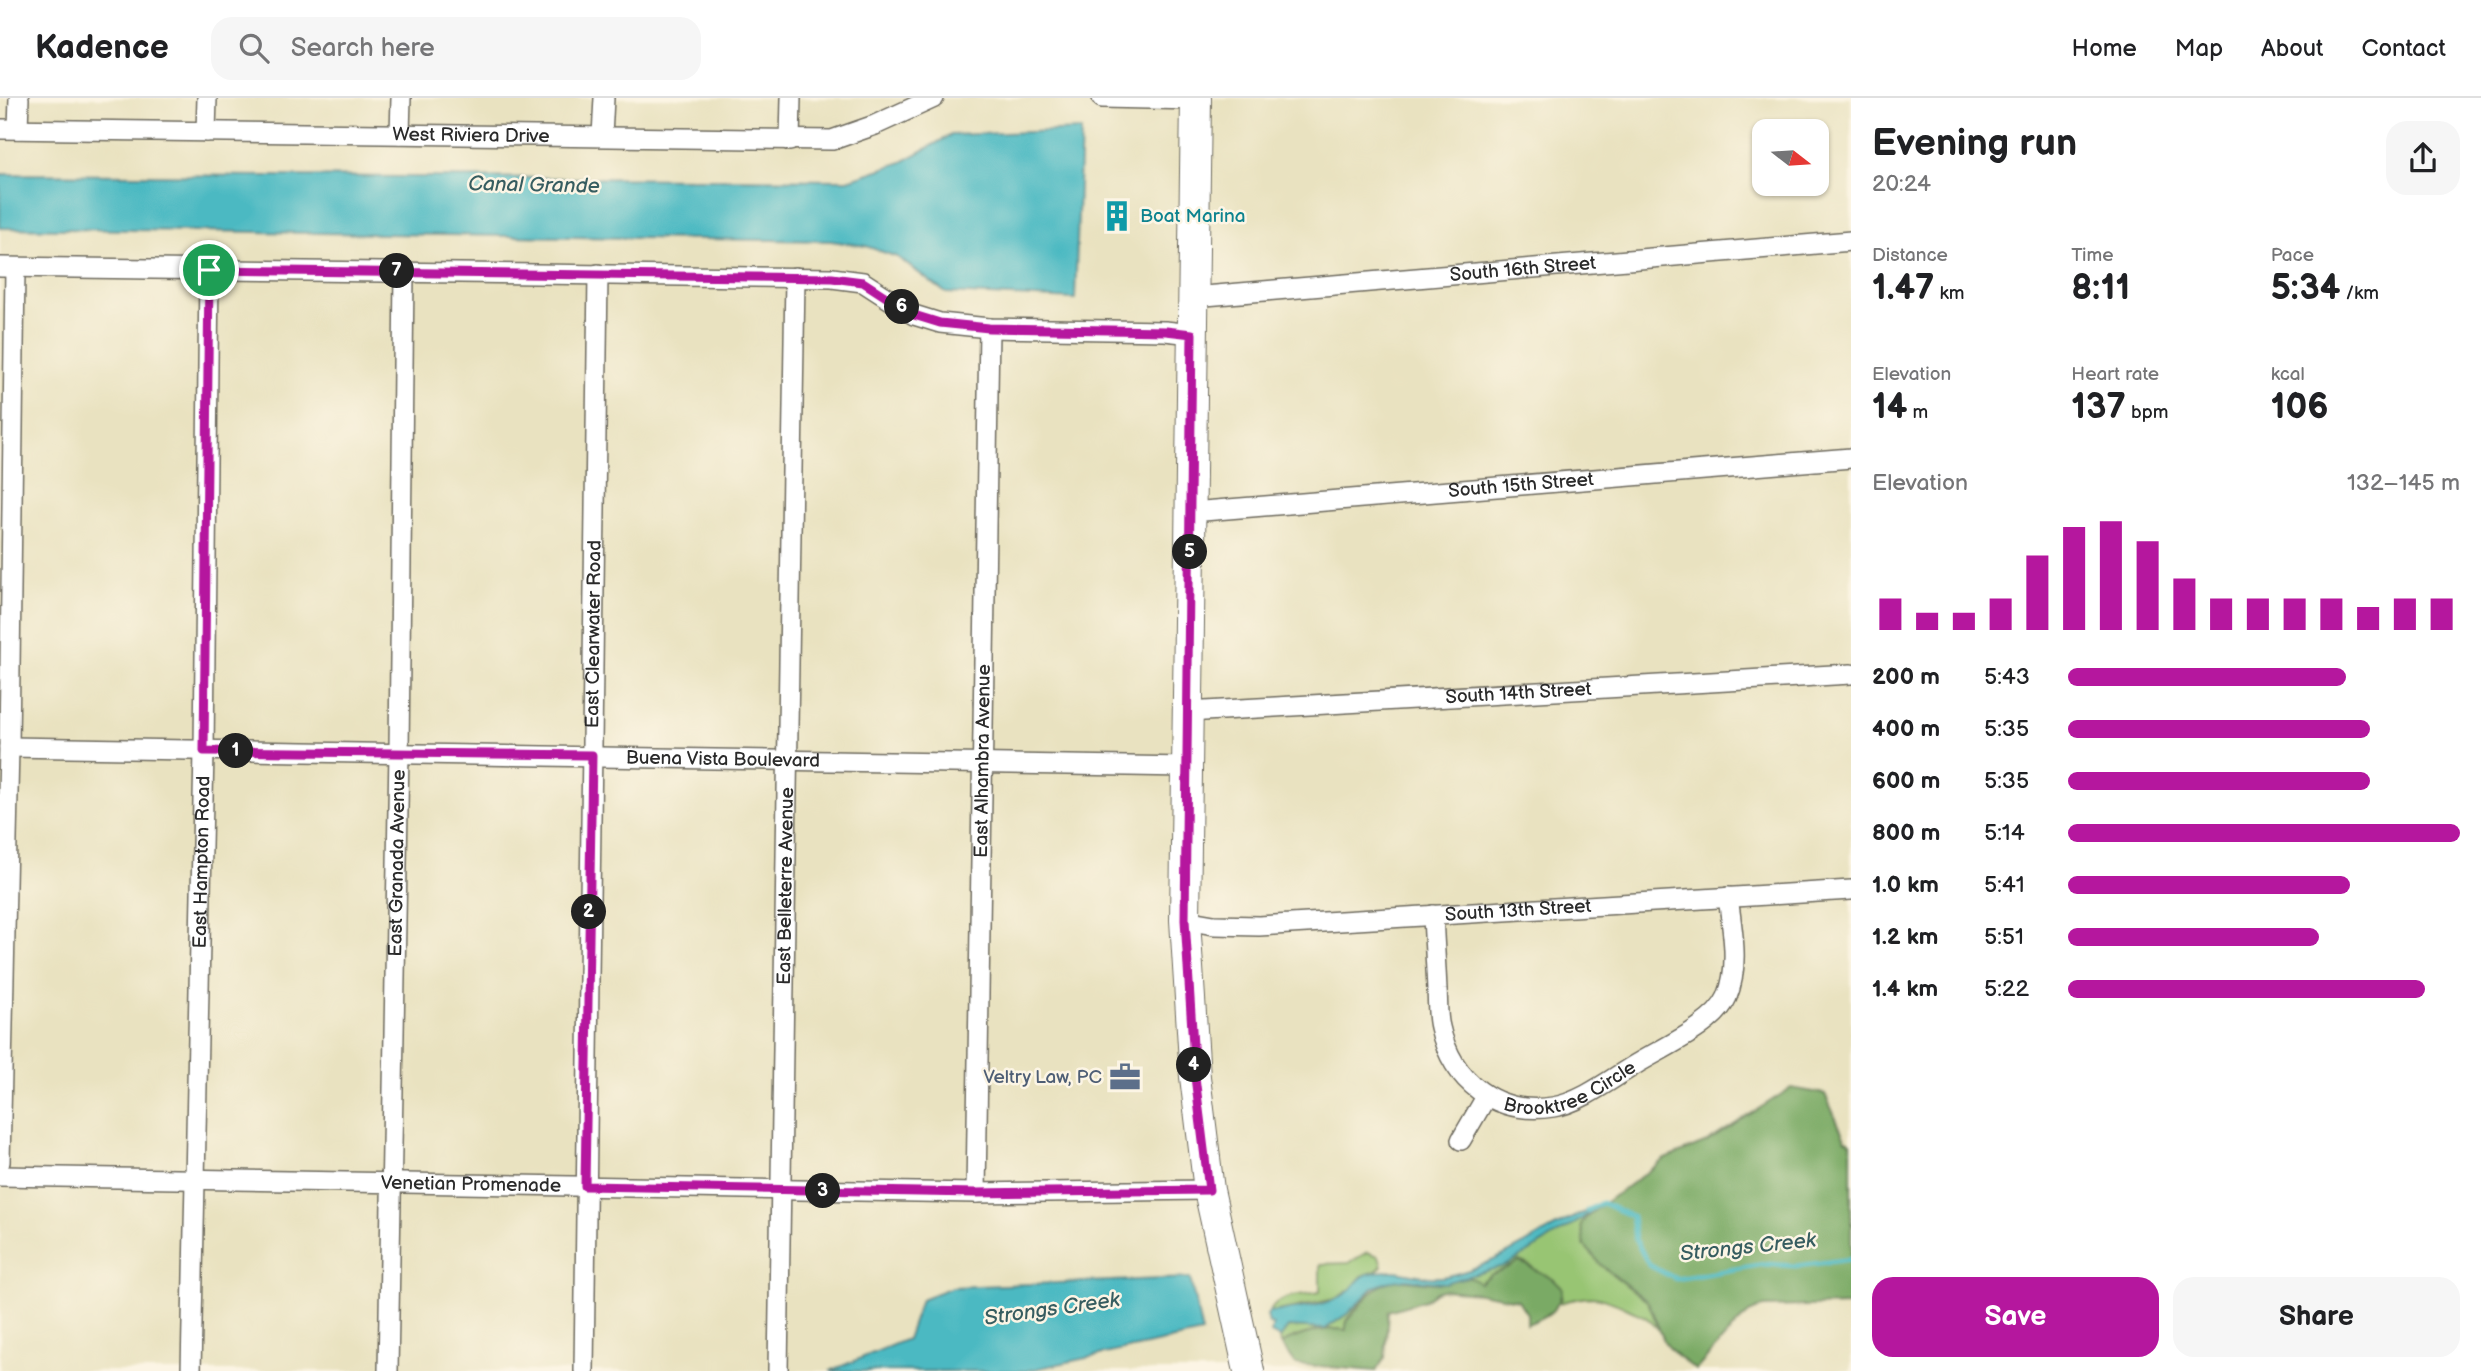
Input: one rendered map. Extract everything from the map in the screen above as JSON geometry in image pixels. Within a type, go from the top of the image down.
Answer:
[{"type":"main road","points":[[1196,99],[1185,920],[1195,1077],[1209,1190],[1249,1371]]},
{"type":"street","points":[[9,129],[19,98]]},
{"type":"street","points":[[206,132],[207,98]]},
{"type":"street","points":[[400,134],[401,98]]},
{"type":"street","points":[[603,136],[604,98]]},
{"type":"street","points":[[790,141],[791,98]]},
{"type":"street","name":"West Riviera Drive","points":[[9,129],[832,140],[874,125],[934,98]]},
{"type":"street","points":[[1102,98],[1196,99]]},
{"type":"street","name":"South 16th Street","points":[[1193,297],[1851,241]]},
{"type":"street","points":[[0,1162],[9,747],[7,268],[832,278],[863,282],[914,315],[940,323],[989,328],[1166,331],[1192,334]]},
{"type":"street","name":"East Hampton Road","points":[[191,1371],[204,751],[209,270]]},
{"type":"street","name":"East Granada Avenue","points":[[388,1371],[404,271]]},
{"type":"street","name":"East Clearwater Road","points":[[584,1371],[598,274]]},
{"type":"street","name":"East Belleterre Avenue","points":[[778,1371],[795,277]]},
{"type":"street","name":"East Alhambra Avenue","points":[[976,1193],[989,328]]},
{"type":"street","name":"South 15th Street","points":[[1191,512],[1851,458]]},
{"type":"street","name":"South 14th Street","points":[[1187,712],[1851,674]]},
{"type":"street","name":"Buena Vista Boulevard","points":[[9,747],[1187,767]]},
{"type":"street","name":"South 13th Street","points":[[1185,920],[1214,925],[1259,926],[1851,890]]},
{"type":"street","name":"Brooktree Circle","points":[[1433,915],[1439,1026],[1446,1049],[1462,1076],[1486,1097],[1519,1109],[1555,1107],[1584,1095],[1709,1021],[1726,999],[1732,976],[1734,951],[1728,897]]},
{"type":"street","points":[[1461,1140],[1486,1097]]},
{"type":"street","name":"Venetian Promenade","points":[[0,1176],[976,1193],[1209,1190]]},
{"type":"green space","points":[[1791,1088],[1825,1094],[1845,1139],[1851,1142],[1851,1305],[1763,1307],[1749,1313],[1736,1325],[1696,1370],[1665,1343],[1648,1302],[1602,1266],[1584,1245],[1581,1225],[1587,1216],[1665,1159],[1707,1142]]},
{"type":"green space","points":[[1599,1207],[1587,1216],[1624,1284],[1649,1302],[1659,1330],[1642,1315],[1595,1297],[1559,1303],[1562,1298],[1548,1281],[1519,1261],[1489,1276],[1480,1284],[1472,1279],[1459,1278],[1507,1265]]},
{"type":"green space","points":[[1367,1252],[1379,1256],[1382,1266],[1362,1276],[1351,1289],[1335,1299],[1270,1311],[1285,1298],[1320,1292],[1320,1264],[1349,1263]]},
{"type":"green space","points":[[1519,1261],[1553,1279],[1562,1288],[1559,1302],[1551,1312],[1527,1324],[1527,1314],[1518,1300],[1442,1290],[1425,1300],[1388,1311],[1385,1358],[1376,1371],[1295,1364],[1281,1344],[1313,1332],[1346,1330],[1350,1317],[1369,1295],[1378,1287],[1394,1280],[1443,1283],[1469,1278],[1480,1283],[1489,1275]]},
{"type":"green space","points":[[1374,1287],[1347,1319],[1346,1330],[1313,1332],[1281,1344],[1280,1338],[1288,1327],[1325,1329],[1347,1314]]},
{"type":"water","name":"Canal Grande","points":[[1081,130],[1075,299],[946,293],[897,257],[866,246],[831,241],[0,228],[0,174],[848,180],[902,162],[951,135]]},
{"type":"water","points":[[1592,1209],[1582,1219],[1507,1265],[1444,1283],[1406,1279],[1387,1282],[1374,1287],[1347,1314],[1325,1329],[1288,1327],[1280,1338],[1271,1333],[1273,1325],[1269,1324],[1267,1315],[1270,1311],[1329,1302],[1348,1292],[1364,1275],[1380,1271],[1437,1277],[1467,1271]]},
{"type":"water","points":[[1190,1278],[1202,1333],[1026,1371],[830,1371],[907,1339],[921,1299],[952,1287]]},
{"type":"waterway","name":"Strongs Creek","points":[[1587,1211],[1602,1203],[1632,1216],[1635,1239],[1649,1265],[1676,1279],[1765,1264],[1797,1266],[1851,1259]]},
{"type":"place","name":"Boat Marina","points":[[1117,216]]},
{"type":"place","name":"Veltry Law, PC","points":[[1125,1077]]},
{"type":"route","points":[[209,270],[832,278],[863,282],[914,315],[940,323],[989,328],[1166,331],[1192,334],[1185,920],[1190,1022],[1209,1190],[976,1193],[585,1186],[592,755],[204,751],[209,270]]}]
